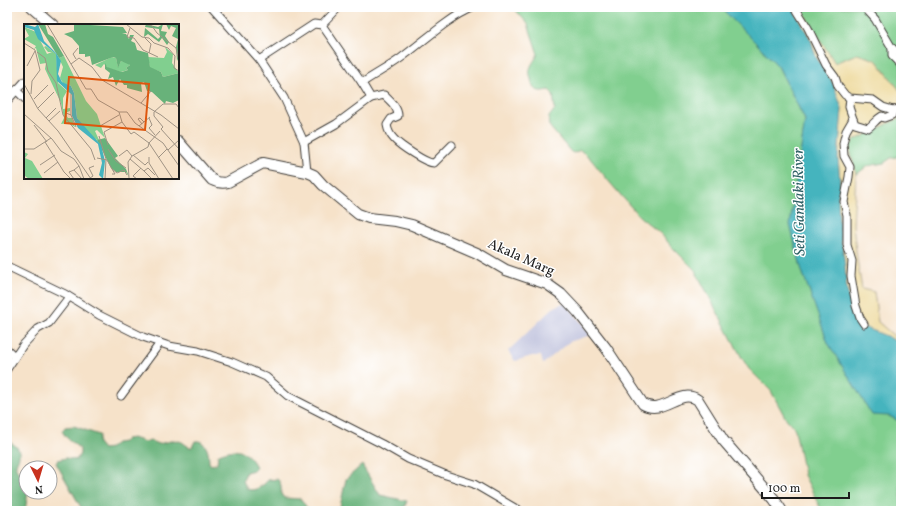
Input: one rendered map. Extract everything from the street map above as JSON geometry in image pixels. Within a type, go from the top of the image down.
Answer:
[{"type":"main road","points":[[32,7],[52,24]]},
{"type":"main road","name":"Akala Marg","points":[[179,142],[212,180],[218,183],[223,184],[228,182],[263,163],[307,172],[314,176],[358,214],[369,218],[395,221],[412,225],[477,253],[506,270],[547,284],[556,290],[578,312],[606,348],[643,404],[650,408],[655,408],[683,397],[691,396],[698,400],[723,440],[782,511]]},
{"type":"street","points":[[212,7],[259,60],[284,98],[304,142],[307,172]]},
{"type":"street","points":[[322,25],[339,7]]},
{"type":"street","points":[[362,83],[402,58],[434,31],[460,13],[474,7]]},
{"type":"street","points":[[795,7],[808,28],[826,65],[845,95],[850,98],[873,100],[883,107],[893,110],[901,109]]},
{"type":"street","points":[[864,7],[875,18],[892,48],[901,55]]},
{"type":"street","points":[[259,60],[314,24],[322,25],[371,98]]},
{"type":"street","points":[[892,48],[892,56],[901,65]]},
{"type":"street","points":[[7,101],[24,82]]},
{"type":"street","points":[[16,90],[24,98]]},
{"type":"street","points":[[304,142],[336,124],[371,98],[384,95],[398,111],[398,116],[390,119],[387,125],[388,133],[400,145],[430,164],[434,163],[452,145]]},
{"type":"street","points":[[850,98],[849,107],[855,124],[868,128],[876,119],[882,116],[884,118],[892,115],[893,110]]},
{"type":"street","points":[[853,119],[846,131],[843,143],[844,156],[850,167],[844,202],[847,215],[847,245],[852,261],[851,276],[856,306],[860,318],[864,324]]},
{"type":"street","points":[[7,266],[69,297],[116,324],[143,337],[169,346],[198,351],[232,362],[266,377],[288,396],[408,459],[446,475],[474,484],[520,511]]},
{"type":"street","points":[[7,369],[38,329],[49,323],[69,297]]},
{"type":"street","points":[[121,396],[160,343]]},
{"type":"street","points":[[7,349],[15,357]]},
{"type":"shaded area","points":[[565,302],[591,335],[569,342],[543,364],[541,356],[532,356],[515,361],[508,351],[553,308]]},
{"type":"green space","points":[[513,7],[720,7],[778,66],[805,120],[796,186],[802,271],[813,300],[889,416],[901,422],[901,511],[822,511],[804,475],[795,429],[785,417],[771,391],[749,369],[742,358],[695,270],[661,234],[639,216],[589,157],[580,150],[574,153],[571,152],[550,127],[549,117],[555,109],[553,94],[549,90],[536,90],[533,86],[530,70],[531,65],[538,54],[528,24]]},
{"type":"green space","points":[[800,7],[901,7],[901,92],[876,60],[857,54],[835,63]]},
{"type":"green space","points":[[901,117],[901,156],[891,158],[884,163],[867,166],[856,175],[849,146],[855,140]]},
{"type":"green space","points":[[74,426],[99,435],[98,443],[103,449],[110,448],[116,443],[123,442],[126,439],[133,438],[145,442],[151,441],[158,444],[175,440],[182,442],[189,447],[192,447],[195,441],[200,441],[206,448],[209,463],[212,465],[217,463],[219,454],[231,451],[241,452],[253,461],[256,467],[254,470],[246,472],[243,481],[247,489],[256,489],[268,480],[277,479],[281,485],[282,496],[285,498],[301,499],[309,511],[83,511],[58,467],[58,460],[66,458],[76,460],[80,454],[80,449],[66,437],[62,431],[65,427]]},
{"type":"green space","points":[[7,442],[12,443],[18,448],[19,453],[16,468],[18,471],[18,500],[27,500],[25,511],[7,511]]},
{"type":"green space","points":[[362,465],[380,495],[407,501],[403,511],[339,511],[346,479]]},
{"type":"sand","points":[[792,7],[800,7],[835,63],[857,54],[876,60],[901,92],[901,117],[855,140],[849,146],[856,175],[853,225],[862,289],[874,292],[878,322],[901,342],[901,345],[889,337],[855,324],[847,290],[839,222],[838,196],[840,183],[838,158],[842,109],[830,77],[816,57],[811,40]]},
{"type":"water","name":"Seti Gandaki River","points":[[720,7],[792,7],[811,40],[816,57],[833,83],[842,109],[838,158],[840,183],[838,196],[839,222],[847,290],[856,324],[889,337],[901,345],[901,422],[889,416],[872,415],[828,343],[802,271],[790,225],[805,120],[778,66]]}]
